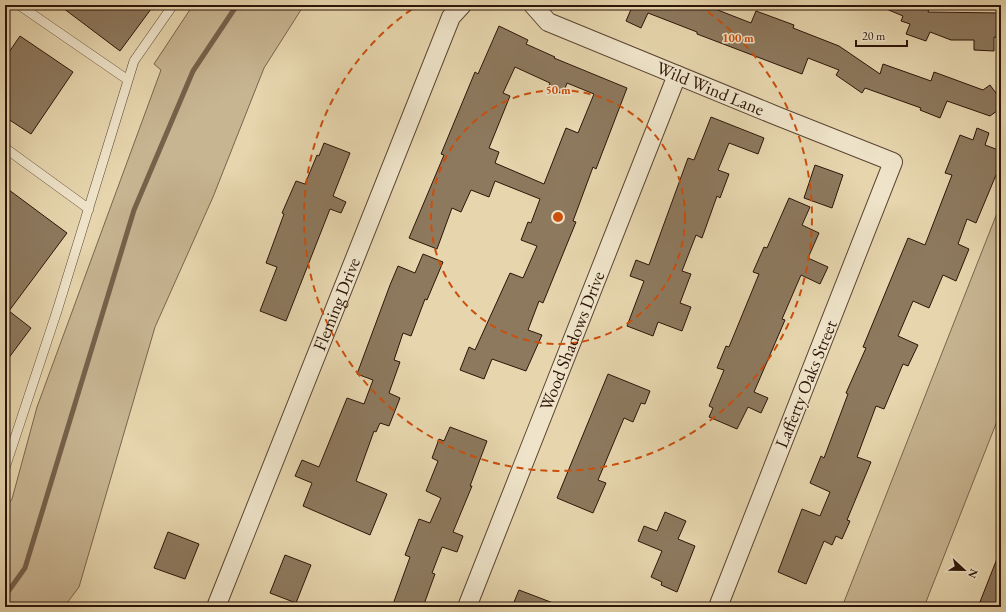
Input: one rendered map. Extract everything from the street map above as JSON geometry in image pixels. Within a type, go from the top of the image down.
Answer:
[{"type":"street","name":"Fleming Drive","points":[[216,607],[451,17],[462,5]]},
{"type":"street","name":"Wild Wind Lane","points":[[533,5],[548,22],[894,162]]},
{"type":"street","name":"Wood Shadows Drive","points":[[468,607],[677,75]]},
{"type":"street","name":"Lafferty Oaks Street","points":[[718,607],[894,162]]},
{"type":"lane","points":[[19,5],[128,80]]},
{"type":"lane","points":[[5,468],[89,209],[134,61],[172,5]]},
{"type":"lane","points":[[5,148],[89,209]]},
{"type":"shaded area","points":[[193,5],[304,5],[264,68],[213,197],[155,327],[79,587],[64,607],[5,607],[5,508],[12,499],[37,407],[161,70],[154,64]]},
{"type":"shaded area","points":[[1001,203],[1001,411],[924,607],[842,607]]},
{"type":"building","points":[[59,5],[154,5],[120,51]]},
{"type":"building","points":[[630,5],[705,5],[751,23],[756,11],[794,25],[793,28],[839,46],[880,74],[883,64],[931,81],[934,72],[983,90],[990,85],[1001,100],[1001,108],[990,116],[947,101],[940,118],[920,110],[921,108],[865,88],[862,93],[836,75],[839,70],[808,58],[802,74],[697,34],[697,32],[648,13],[641,28],[626,21],[632,7]]},
{"type":"building","points":[[879,5],[930,5],[928,12],[1001,13],[1001,38],[994,37],[994,51],[974,50],[974,40],[951,40],[930,32],[926,41],[906,34],[910,24],[901,21],[903,16]]},
{"type":"building","points":[[499,26],[528,40],[526,44],[555,57],[554,58],[627,88],[596,169],[593,167],[573,221],[576,222],[543,303],[539,301],[528,330],[542,335],[526,371],[492,359],[484,379],[460,370],[469,347],[475,350],[510,273],[523,278],[537,246],[521,240],[528,222],[531,223],[540,199],[495,181],[489,197],[471,190],[461,212],[452,208],[437,249],[409,238],[444,155],[441,154],[475,72],[478,74]],"holes":[[[515,67],[550,83],[548,88],[563,94],[567,83],[594,94],[578,133],[566,128],[544,184],[495,163],[499,152],[489,148],[510,96],[503,93]]]},
{"type":"building","points":[[20,36],[73,72],[31,134],[5,117],[5,58]]},
{"type":"building","points":[[711,117],[764,138],[758,154],[729,143],[718,170],[729,174],[720,198],[717,196],[702,238],[696,235],[682,271],[691,274],[680,303],[691,307],[682,331],[658,322],[653,336],[627,326],[644,281],[630,276],[636,260],[649,265],[688,158],[694,160]]},
{"type":"building","points":[[977,128],[989,133],[985,145],[1001,151],[1001,163],[976,223],[967,219],[958,244],[969,249],[956,281],[943,275],[929,308],[913,301],[898,336],[918,345],[908,366],[903,364],[884,409],[876,406],[857,457],[871,462],[847,520],[850,521],[842,539],[836,536],[832,545],[824,541],[806,584],[778,572],[802,509],[820,516],[830,492],[810,483],[821,456],[824,458],[848,394],[846,393],[866,348],[863,347],[908,238],[925,245],[952,175],[945,173],[960,135],[973,140]]},
{"type":"building","points":[[324,143],[350,153],[333,196],[346,202],[341,213],[330,209],[286,321],[260,311],[277,267],[266,263],[284,214],[282,213],[296,181],[305,184],[317,155],[319,156]]},
{"type":"building","points":[[815,165],[843,175],[832,208],[804,198]]},
{"type":"building","points":[[5,187],[67,233],[9,311],[31,328],[5,363]]},
{"type":"building","points":[[789,198],[810,207],[802,225],[819,233],[808,258],[828,267],[820,284],[801,275],[782,319],[785,320],[754,392],[768,398],[761,413],[748,407],[737,429],[709,417],[713,408],[709,406],[724,370],[717,368],[726,346],[729,347],[759,274],[753,272],[764,247],[767,248]]},
{"type":"building","points":[[423,254],[443,262],[427,300],[425,299],[411,336],[403,333],[394,360],[400,362],[389,393],[400,398],[389,426],[380,423],[376,432],[374,431],[356,481],[387,494],[370,535],[303,506],[312,483],[295,476],[302,460],[319,467],[347,398],[364,404],[373,380],[357,374],[390,285],[398,266],[415,273]]},
{"type":"building","points":[[608,374],[650,391],[645,404],[641,403],[633,422],[624,418],[598,480],[606,483],[593,513],[557,498]]},
{"type":"building","points":[[450,427],[487,441],[470,486],[472,486],[453,532],[463,536],[457,552],[442,547],[432,573],[435,574],[423,607],[392,607],[410,557],[405,555],[419,519],[430,523],[441,498],[426,491],[438,461],[432,458],[439,439],[444,441]]},
{"type":"building","points":[[665,512],[686,521],[678,539],[695,546],[677,592],[661,585],[662,582],[651,577],[662,551],[638,541],[644,526],[657,531]]},
{"type":"building","points":[[168,532],[199,544],[185,579],[154,568]]},
{"type":"building","points":[[1000,551],[1001,607],[978,607]]},
{"type":"building","points":[[285,555],[311,565],[296,603],[270,593]]},
{"type":"building","points":[[519,590],[561,606],[561,607],[512,607]]},
{"type":"waterway","points":[[5,596],[25,568],[134,210],[193,71],[237,5]]}]
